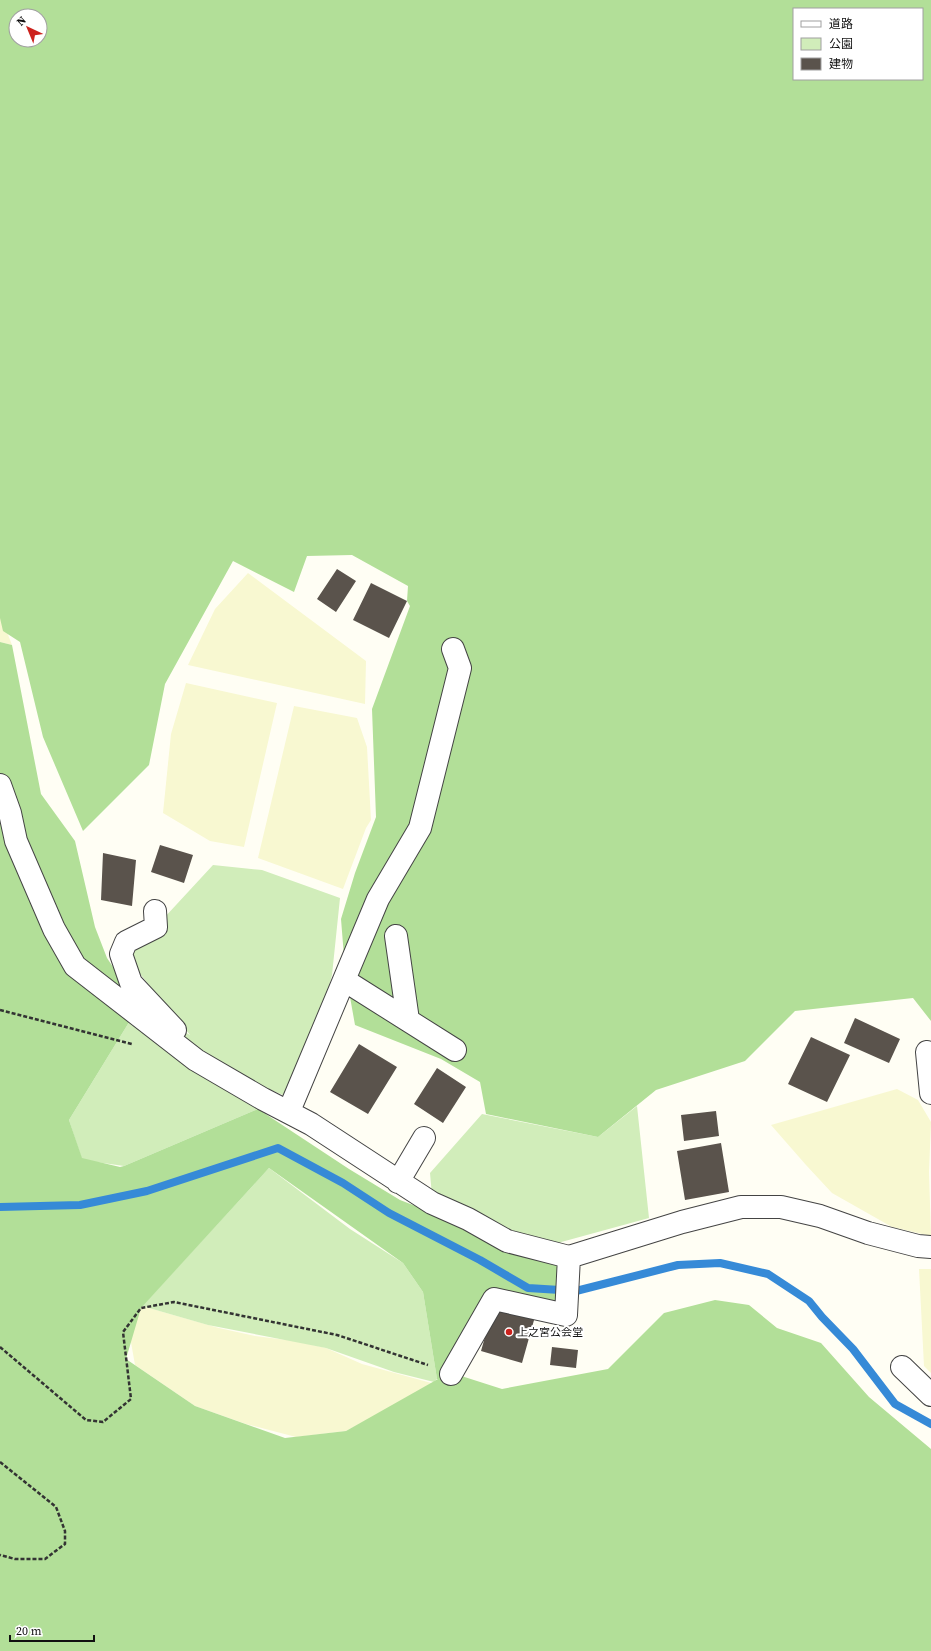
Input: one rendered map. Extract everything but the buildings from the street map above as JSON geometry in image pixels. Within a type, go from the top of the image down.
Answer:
[{"type":"street","points":[[289,1111],[378,899],[420,828],[460,668],[453,649]]},
{"type":"street","points":[[0,785],[10,813],[16,841],[54,929],[75,966],[196,1060],[263,1099],[289,1111],[353,1150],[398,1182],[432,1203],[468,1219],[507,1241],[569,1258],[682,1222],[741,1207],[781,1207],[820,1216],[868,1233],[931,1247]]},
{"type":"street","points":[[155,911],[156,927],[126,942],[120,954],[131,983],[185,1041],[196,1060]]},
{"type":"street","points":[[396,936],[408,1020]]},
{"type":"street","points":[[344,980],[455,1050]]},
{"type":"street","points":[[927,1052],[931,1094]]},
{"type":"street","points":[[398,1182],[424,1138]]},
{"type":"street","points":[[451,1374],[494,1299],[566,1315],[569,1258]]},
{"type":"street","points":[[902,1367],[931,1395]]},
{"type":"path","points":[[0,1010],[136,1045]]},
{"type":"path","points":[[0,1347],[86,1420],[103,1422],[131,1399],[123,1332],[141,1308],[174,1302],[337,1335],[451,1374]]},
{"type":"path","points":[[0,1462],[56,1507],[66,1531],[65,1544],[45,1559],[15,1559],[0,1555]]},
{"type":"green space","points":[[0,0],[931,0],[931,1021],[913,998],[795,1011],[745,1061],[656,1090],[598,1137],[486,1114],[480,1082],[441,1059],[355,1025],[345,969],[341,919],[355,873],[376,817],[372,709],[410,606],[407,601],[408,586],[352,555],[307,556],[294,592],[233,561],[165,684],[149,765],[83,831],[43,737],[20,642],[3,631],[0,618]]},
{"type":"green space","points":[[248,573],[366,661],[365,704],[188,665],[215,609]]},
{"type":"green space","points":[[0,614],[12,645],[0,642]]},
{"type":"green space","points":[[0,642],[12,645],[41,794],[75,841],[95,927],[107,958],[139,1006],[69,1120],[82,1158],[120,1167],[124,1166],[258,1109],[349,1169],[400,1200],[558,1261],[558,1304],[497,1295],[452,1373],[502,1389],[608,1369],[664,1313],[715,1300],[749,1305],[777,1328],[821,1343],[869,1397],[931,1449],[931,1651],[0,1651]],"holes":[[[269,1168],[403,1263],[423,1292],[438,1379],[346,1431],[285,1438],[195,1406],[126,1359],[141,1308]]]},
{"type":"green space","points":[[186,683],[277,703],[244,847],[210,841],[163,813],[171,734]]},
{"type":"green space","points":[[294,706],[357,718],[367,747],[371,820],[366,828],[343,889],[258,858]]},
{"type":"green space","points":[[213,865],[262,870],[340,898],[332,975],[311,1056],[283,1095],[259,1085],[258,1109],[124,1166],[82,1160],[69,1120],[139,1006],[190,1035],[127,958]]},
{"type":"green space","points":[[897,1089],[918,1100],[931,1122],[929,1172],[931,1236],[892,1227],[832,1193],[771,1125]]},
{"type":"green space","points":[[637,1106],[649,1218],[554,1244],[496,1225],[432,1196],[430,1173],[482,1114],[598,1137]]},
{"type":"green space","points":[[269,1168],[350,1229],[403,1263],[423,1292],[437,1379],[434,1382],[394,1372],[326,1348],[208,1325],[142,1306]]},
{"type":"green space","points":[[919,1269],[931,1269],[931,1373],[924,1366]]},
{"type":"green space","points":[[142,1306],[219,1328],[255,1336],[295,1341],[326,1348],[362,1364],[435,1384],[346,1431],[296,1437],[246,1424],[195,1406],[135,1365],[129,1331]]},
{"type":"waterway","points":[[0,1207],[80,1205],[147,1191],[278,1148],[343,1183],[389,1213],[480,1260],[528,1288],[576,1291],[678,1265],[720,1263],[768,1274],[809,1301],[822,1317],[853,1349],[895,1404],[931,1424]]},
{"type":"place","name":"上之宮公会堂","points":[[509,1332]]}]
